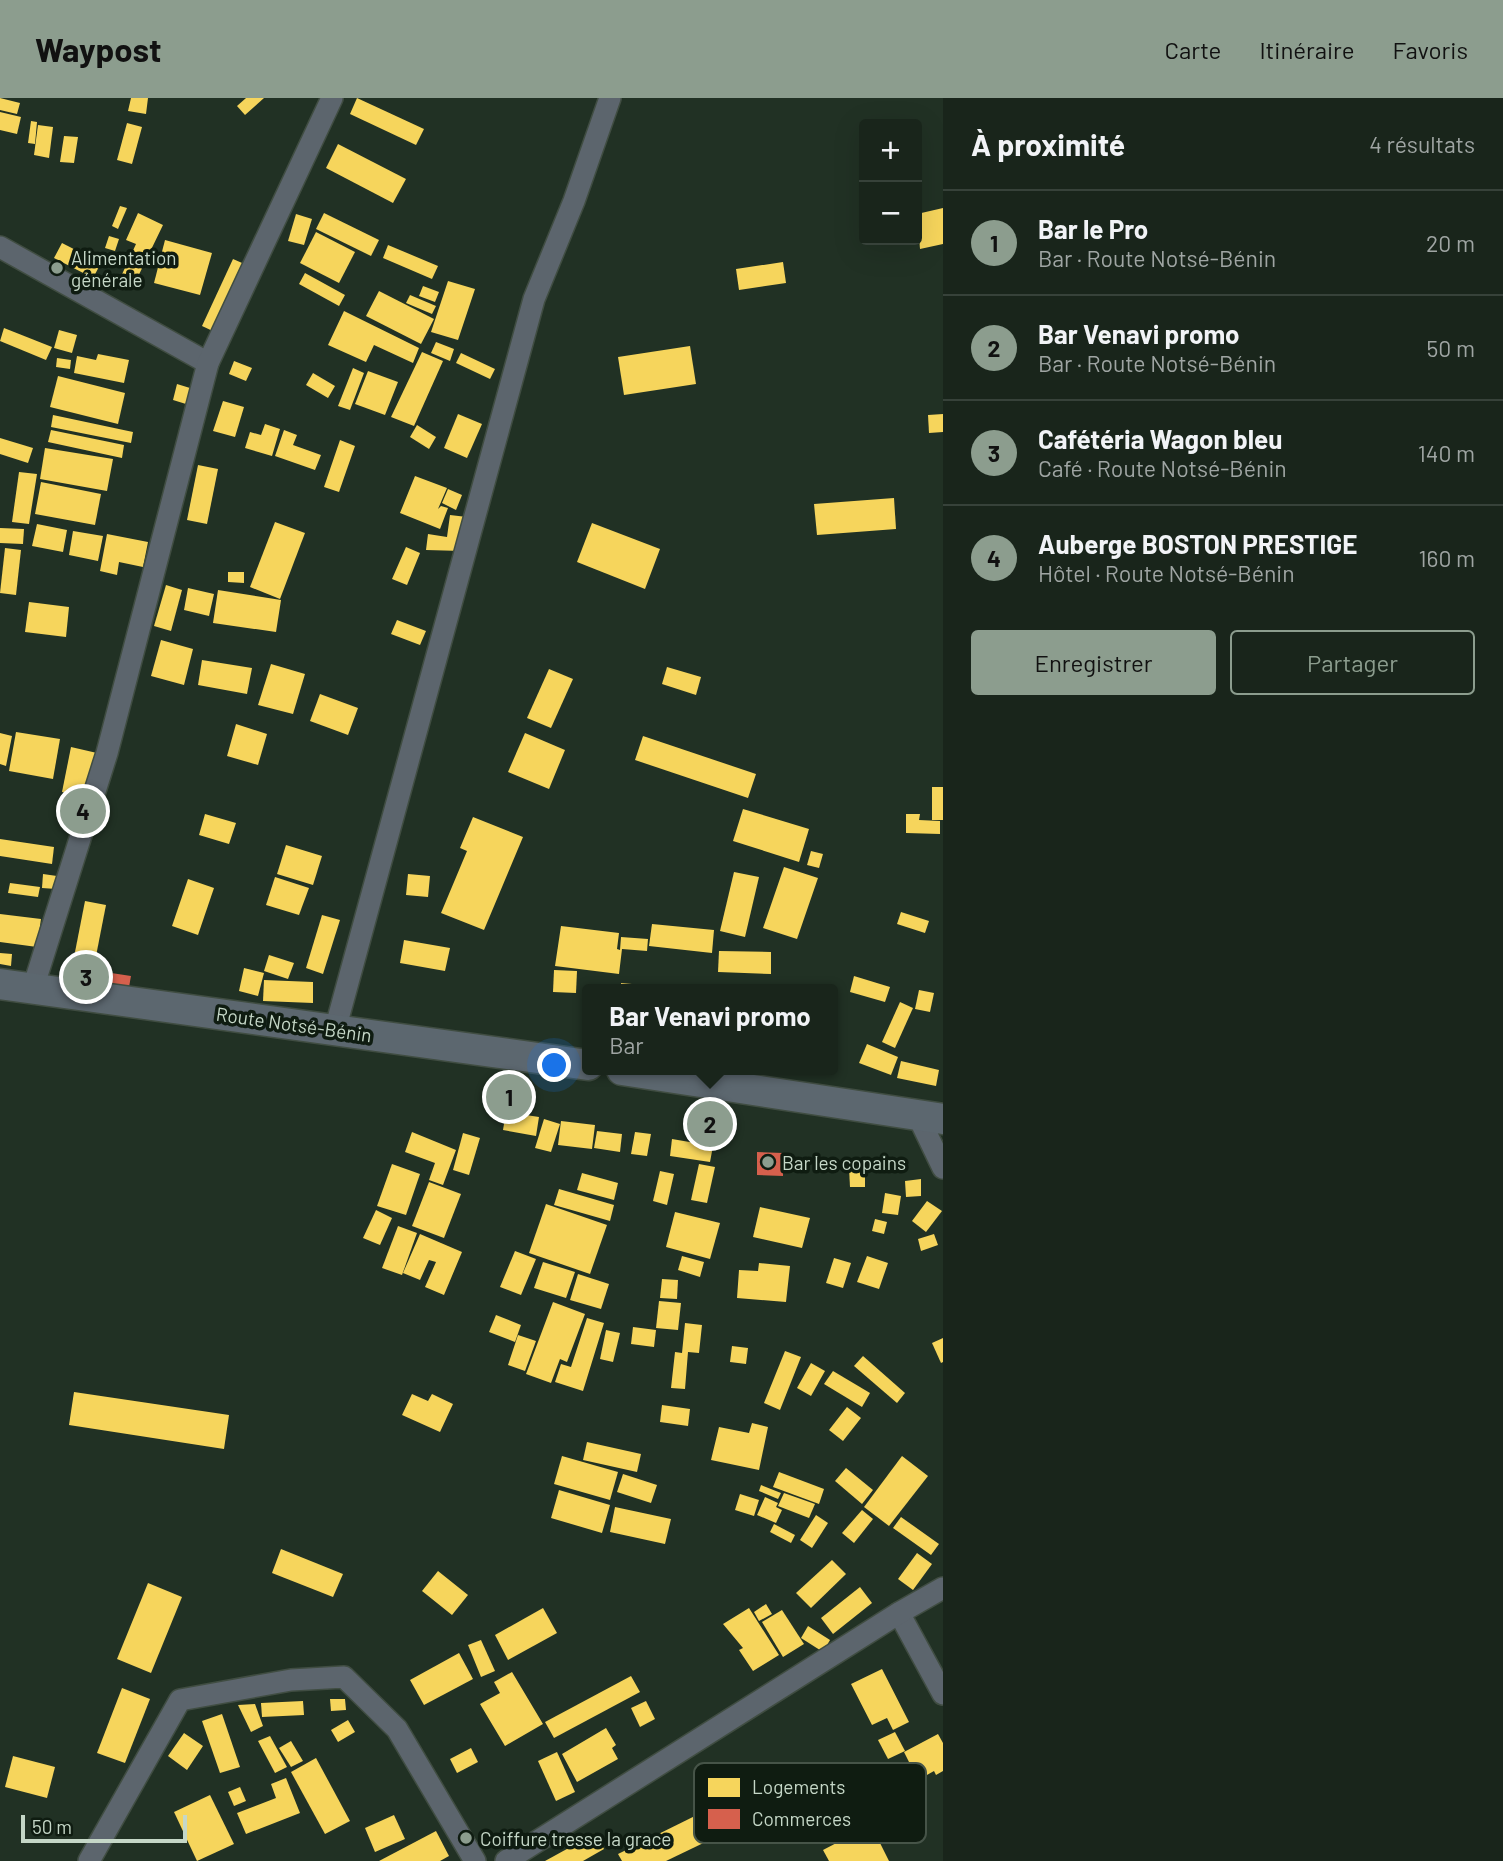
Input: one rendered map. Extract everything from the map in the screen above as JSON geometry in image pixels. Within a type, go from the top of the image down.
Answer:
[{"type":"main road","name":"Route Notsé-Bénin","points":[[0,984],[582,1064]]},
{"type":"main road","points":[[655,1075],[930,1117]]},
{"type":"street","points":[[33,988],[107,752],[208,363],[332,98]]},
{"type":"street","points":[[335,1030],[534,299],[574,201],[610,98]]},
{"type":"street","points":[[0,247],[208,363]]},
{"type":"street","points":[[930,1117],[943,1168]]},
{"type":"street","points":[[506,1861],[899,1613],[943,1588]]},
{"type":"street","points":[[899,1613],[943,1694]]},
{"type":"street","points":[[89,1861],[180,1700],[291,1680],[344,1677],[397,1729],[475,1861]]},
{"type":"building: Logements","points":[[0,98],[20,103],[17,114],[0,110]]},
{"type":"building: Logements","points":[[131,98],[148,98],[146,114],[128,111]]},
{"type":"building: Logements","points":[[246,98],[264,98],[245,115],[237,106]]},
{"type":"building: Logements","points":[[357,98],[424,129],[416,145],[350,114]]},
{"type":"building: Logements","points":[[0,112],[21,117],[17,134],[0,130]]},
{"type":"building: Logements","points":[[31,121],[37,122],[35,144],[28,143]]},
{"type":"building: Logements","points":[[127,123],[142,127],[132,164],[117,160]]},
{"type":"building: Logements","points":[[38,125],[53,127],[49,158],[34,155]]},
{"type":"building: Logements","points":[[64,136],[78,137],[74,163],[60,162]]},
{"type":"building: Logements","points":[[338,144],[406,179],[393,203],[326,168]]},
{"type":"building: Logements","points":[[120,206],[127,208],[118,229],[112,226]]},
{"type":"building: Logements","points":[[943,208],[943,244],[920,249],[922,213]]},
{"type":"building: Logements","points":[[138,213],[163,225],[132,289],[118,283],[136,244],[126,240]]},
{"type":"building: Logements","points":[[324,213],[379,240],[371,256],[316,229]]},
{"type":"building: Logements","points":[[296,214],[312,219],[304,245],[288,241]]},
{"type":"building: Logements","points":[[316,232],[355,252],[339,283],[300,263]]},
{"type":"building: Logements","points":[[109,236],[119,239],[115,251],[105,248]]},
{"type":"building: Logements","points":[[165,240],[212,253],[200,295],[154,283]]},
{"type":"building: Logements","points":[[62,243],[101,263],[93,278],[54,258]]},
{"type":"building: Logements","points":[[388,245],[438,266],[432,279],[383,258]]},
{"type":"building: Logements","points":[[233,259],[249,266],[217,333],[202,326]]},
{"type":"building: Logements","points":[[783,262],[786,283],[739,290],[736,269]]},
{"type":"building: Logements","points":[[305,273],[345,295],[339,306],[299,284]]},
{"type":"building: Logements","points":[[448,281],[475,289],[458,340],[431,332]]},
{"type":"building: Logements","points":[[423,286],[439,292],[435,302],[419,296]]},
{"type":"building: Logements","points":[[379,291],[434,319],[421,344],[366,316]]},
{"type":"building: Logements","points":[[410,295],[436,306],[432,314],[406,303]]},
{"type":"building: Logements","points":[[344,311],[419,348],[413,363],[374,345],[366,362],[328,345]]},
{"type":"building: Logements","points":[[4,328],[52,347],[46,360],[0,341]]},
{"type":"building: Logements","points":[[59,330],[77,335],[72,353],[54,348]]},
{"type":"building: Logements","points":[[436,342],[454,349],[450,361],[431,353]]},
{"type":"building: Logements","points":[[690,346],[696,384],[624,395],[618,357]]},
{"type":"building: Logements","points":[[422,352],[443,361],[414,426],[391,417]]},
{"type":"building: Logements","points":[[461,353],[495,369],[490,379],[456,363]]},
{"type":"building: Logements","points":[[98,354],[129,360],[124,383],[74,373],[77,356],[96,360]]},
{"type":"building: Logements","points":[[57,358],[71,360],[70,369],[56,367]]},
{"type":"building: Logements","points":[[234,361],[252,368],[246,381],[229,374]]},
{"type":"building: Logements","points":[[353,368],[364,373],[350,410],[338,406]]},
{"type":"building: Logements","points":[[368,371],[398,382],[385,415],[355,404]]},
{"type":"building: Logements","points":[[313,373],[335,386],[328,398],[306,385]]},
{"type":"building: Logements","points":[[58,376],[125,393],[118,424],[50,407]]},
{"type":"building: Logements","points":[[177,384],[190,388],[186,404],[173,400]]},
{"type":"building: Logements","points":[[223,401],[244,407],[235,437],[213,431]]},
{"type":"building: Logements","points":[[458,414],[482,424],[467,458],[444,448]]},
{"type":"building: Logements","points":[[943,414],[943,432],[929,433],[928,415]]},
{"type":"building: Logements","points":[[53,415],[133,432],[131,443],[51,427]]},
{"type":"building: Logements","points":[[265,424],[280,429],[272,456],[245,448],[250,432],[261,435]]},
{"type":"building: Logements","points":[[417,425],[436,437],[429,449],[410,437]]},
{"type":"building: Logements","points":[[51,430],[124,445],[122,458],[48,442]]},
{"type":"building: Logements","points":[[284,430],[297,435],[293,445],[321,455],[315,470],[275,456]]},
{"type":"building: Logements","points":[[0,438],[33,448],[28,463],[0,454]]},
{"type":"building: Logements","points":[[340,440],[355,446],[339,492],[324,487]]},
{"type":"building: Logements","points":[[45,448],[113,459],[107,491],[40,479]]},
{"type":"building: Logements","points":[[198,465],[218,469],[207,524],[187,520]]},
{"type":"building: Logements","points":[[19,472],[37,474],[29,524],[12,522]]},
{"type":"building: Logements","points":[[415,476],[447,488],[438,509],[441,506],[448,508],[440,529],[400,513]]},
{"type":"building: Logements","points":[[41,482],[101,494],[95,525],[35,514]]},
{"type":"building: Logements","points":[[448,489],[462,495],[456,510],[442,503]]},
{"type":"building: Logements","points":[[894,498],[896,529],[817,535],[814,504]]},
{"type":"building: Logements","points":[[450,515],[467,517],[462,551],[426,550],[428,534],[447,537]]},
{"type":"building: Logements","points":[[275,522],[305,533],[280,599],[250,587]]},
{"type":"building: Logements","points":[[592,523],[660,549],[645,589],[577,562]]},
{"type":"building: Logements","points":[[37,524],[67,530],[63,552],[32,546]]},
{"type":"building: Logements","points":[[0,528],[24,529],[23,544],[0,543]]},
{"type":"building: Logements","points":[[73,531],[103,536],[98,561],[69,555]]},
{"type":"building: Logements","points":[[107,534],[148,542],[143,567],[119,562],[117,575],[100,571]]},
{"type":"building: Logements","points":[[406,547],[420,553],[407,585],[392,579]]},
{"type":"building: Logements","points":[[5,548],[21,550],[16,595],[0,593]]},
{"type":"building: Logements","points":[[228,572],[244,572],[244,583],[228,582]]},
{"type":"building: Logements","points":[[166,585],[182,590],[171,631],[154,626]]},
{"type":"building: Logements","points":[[188,588],[214,594],[209,616],[184,610]]},
{"type":"building: Logements","points":[[218,590],[281,600],[276,632],[213,623]]},
{"type":"building: Logements","points":[[29,602],[69,607],[66,637],[25,632]]},
{"type":"building: Logements","points":[[397,620],[426,631],[420,645],[391,634]]},
{"type":"building: Logements","points":[[161,640],[193,649],[184,685],[151,676]]},
{"type":"building: Logements","points":[[202,660],[252,668],[247,694],[198,685]]},
{"type":"building: Logements","points":[[271,664],[305,674],[293,714],[258,705]]},
{"type":"building: Logements","points":[[667,667],[701,677],[696,695],[662,684]]},
{"type":"building: Logements","points":[[549,669],[573,679],[551,728],[527,718]]},
{"type":"building: Logements","points":[[320,694],[358,708],[348,735],[310,721]]},
{"type":"building: Logements","points":[[236,724],[267,734],[258,765],[227,756]]},
{"type":"building: Logements","points":[[16,732],[60,739],[53,779],[9,771]]},
{"type":"building: Logements","points":[[0,733],[12,736],[6,766],[0,764]]},
{"type":"building: Logements","points":[[525,733],[565,750],[549,789],[508,772]]},
{"type":"building: Logements","points":[[643,736],[756,774],[748,798],[635,760]]},
{"type":"building: Logements","points":[[71,747],[97,753],[88,797],[62,792]]},
{"type":"building: Logements","points":[[932,787],[943,787],[943,820],[932,820]]},
{"type":"building: Logements","points":[[743,809],[809,829],[799,862],[733,841]]},
{"type":"building: Logements","points":[[205,814],[236,823],[229,844],[199,835]]},
{"type":"building: Logements","points":[[906,814],[920,814],[919,820],[940,821],[940,834],[906,833]]},
{"type":"building: Logements","points":[[473,817],[523,837],[484,930],[441,913],[467,851],[460,848]]},
{"type":"building: Logements","points":[[0,839],[54,847],[52,864],[0,856]]},
{"type":"building: Logements","points":[[286,845],[322,856],[313,885],[277,874]]},
{"type":"building: Logements","points":[[811,851],[823,854],[819,868],[807,865]]},
{"type":"building: Logements","points":[[784,867],[818,878],[797,939],[763,928]]},
{"type":"building: Logements","points":[[734,872],[759,877],[745,937],[720,931]]},
{"type":"building: Logements","points":[[43,874],[57,876],[56,889],[42,888]]},
{"type":"building: Logements","points":[[408,874],[430,876],[428,897],[406,895]]},
{"type":"building: Logements","points":[[275,877],[309,888],[299,915],[266,905]]},
{"type":"building: Logements","points":[[188,879],[214,888],[198,935],[172,926]]},
{"type":"building: Logements","points":[[10,883],[40,887],[38,897],[8,893]]},
{"type":"building: Logements","points":[[85,901],[106,905],[96,956],[75,952]]},
{"type":"building: Logements","points":[[901,912],[929,921],[925,933],[897,924]]},
{"type":"building: Logements","points":[[0,914],[41,919],[37,947],[0,942]]},
{"type":"building: Logements","points":[[322,915],[340,920],[323,974],[306,968]]},
{"type":"building: Logements","points":[[652,924],[714,930],[712,953],[649,946]]},
{"type":"building: Logements","points":[[561,926],[619,933],[617,949],[620,950],[621,937],[648,939],[647,951],[622,949],[619,974],[555,966]]},
{"type":"building: Logements","points":[[404,940],[450,948],[445,971],[400,963]]},
{"type":"building: Logements","points":[[719,951],[771,952],[771,974],[718,972]]},
{"type":"building: Logements","points":[[0,953],[12,954],[11,966],[0,964]]},
{"type":"building: Logements","points":[[269,955],[294,963],[288,979],[264,971]]},
{"type":"building: Logements","points":[[244,968],[264,973],[258,996],[239,991]]},
{"type":"building: Logements","points":[[554,970],[577,971],[576,993],[553,992]]},
{"type":"building: Logements","points":[[854,976],[890,987],[885,1002],[850,992]]},
{"type":"building: Logements","points":[[264,980],[313,982],[313,1003],[263,1001]]},
{"type":"building: Logements","points":[[919,990],[934,993],[930,1012],[915,1009]]},
{"type":"building: Logements","points":[[900,1002],[913,1008],[895,1048],[882,1042]]},
{"type":"building: Logements","points":[[867,1044],[898,1057],[891,1075],[859,1063]]},
{"type":"building: Logements","points":[[901,1061],[939,1070],[936,1086],[897,1078]]},
{"type":"building: Logements","points":[[506,1112],[539,1117],[536,1136],[503,1130]]},
{"type":"building: Logements","points":[[544,1119],[560,1124],[551,1152],[535,1148]]},
{"type":"building: Logements","points":[[561,1121],[595,1125],[592,1149],[558,1145]]},
{"type":"building: Logements","points":[[597,1131],[622,1134],[620,1152],[594,1148]]},
{"type":"building: Logements","points":[[412,1132],[456,1150],[443,1185],[429,1180],[435,1163],[405,1152]]},
{"type":"building: Logements","points":[[635,1132],[651,1134],[647,1156],[631,1154]]},
{"type":"building: Logements","points":[[463,1133],[480,1138],[469,1175],[453,1170]]},
{"type":"building: Logements","points":[[672,1139],[713,1146],[710,1162],[670,1156]]},
{"type":"building: Logements","points":[[392,1164],[420,1174],[406,1215],[377,1206]]},
{"type":"building: Logements","points":[[699,1164],[715,1167],[707,1203],[691,1200]]},
{"type":"building: Logements","points":[[849,1168],[865,1168],[865,1187],[850,1187]]},
{"type":"building: Logements","points":[[660,1171],[674,1174],[667,1205],[653,1201]]},
{"type":"building: Logements","points":[[582,1173],[618,1183],[614,1200],[577,1190]]},
{"type":"building: Logements","points":[[921,1179],[921,1196],[906,1197],[905,1181]]},
{"type":"building: Logements","points":[[429,1182],[461,1194],[444,1238],[412,1226]]},
{"type":"building: Logements","points":[[559,1189],[614,1205],[610,1221],[554,1205]]},
{"type":"building: Logements","points":[[885,1193],[901,1196],[898,1215],[882,1213]]},
{"type":"building: Logements","points":[[927,1201],[942,1211],[926,1232],[912,1221]]},
{"type":"building: Logements","points":[[546,1204],[607,1225],[590,1274],[529,1253]]},
{"type":"building: Logements","points":[[760,1207],[810,1218],[802,1248],[753,1237]]},
{"type":"building: Logements","points":[[376,1210],[392,1218],[380,1245],[363,1238]]},
{"type":"building: Logements","points":[[675,1212],[720,1223],[710,1259],[666,1247]]},
{"type":"building: Logements","points":[[875,1219],[887,1222],[884,1234],[872,1231]]},
{"type":"building: Logements","points":[[398,1226],[417,1233],[402,1275],[382,1268]]},
{"type":"building: Logements","points":[[420,1234],[462,1252],[444,1295],[425,1287],[436,1262],[429,1260],[420,1280],[403,1273]]},
{"type":"building: Logements","points":[[934,1234],[938,1245],[921,1251],[918,1239]]},
{"type":"building: Logements","points":[[515,1251],[536,1259],[521,1295],[500,1287]]},
{"type":"building: Logements","points":[[682,1256],[704,1262],[700,1277],[678,1270]]},
{"type":"building: Logements","points":[[867,1256],[888,1263],[879,1289],[857,1282]]},
{"type":"building: Logements","points":[[834,1258],[851,1263],[843,1288],[826,1283]]},
{"type":"building: Logements","points":[[543,1262],[575,1272],[566,1298],[534,1288]]},
{"type":"building: Logements","points":[[759,1263],[790,1266],[786,1302],[737,1298],[739,1270],[758,1271]]},
{"type":"building: Logements","points":[[578,1274],[609,1284],[601,1309],[570,1300]]},
{"type":"building: Logements","points":[[662,1279],[678,1280],[677,1299],[660,1298]]},
{"type":"building: Logements","points":[[659,1301],[681,1303],[678,1330],[656,1328]]},
{"type":"building: Logements","points":[[553,1302],[585,1314],[567,1362],[560,1359],[551,1383],[526,1374]]},
{"type":"building: Logements","points":[[496,1315],[521,1325],[515,1342],[489,1332]]},
{"type":"building: Logements","points":[[587,1318],[604,1323],[583,1391],[555,1382],[561,1364],[571,1367]]},
{"type":"building: Logements","points":[[685,1323],[702,1325],[699,1353],[688,1352],[685,1389],[671,1388],[675,1352],[682,1353]]},
{"type":"building: Logements","points":[[633,1327],[656,1330],[654,1347],[631,1344]]},
{"type":"building: Logements","points":[[606,1330],[620,1333],[613,1362],[600,1359]]},
{"type":"building: Logements","points":[[518,1335],[536,1341],[525,1371],[508,1365]]},
{"type":"building: Logements","points":[[943,1338],[943,1362],[941,1363],[932,1343]]},
{"type":"building: Logements","points":[[732,1346],[748,1348],[746,1364],[730,1362]]},
{"type":"building: Logements","points":[[785,1351],[801,1357],[780,1410],[764,1403]]},
{"type":"building: Logements","points":[[863,1356],[905,1393],[897,1403],[854,1366]]},
{"type":"building: Logements","points":[[811,1363],[825,1371],[811,1396],[797,1388]]},
{"type":"building: Logements","points":[[833,1371],[870,1393],[862,1407],[824,1384]]},
{"type":"building: Logements","points":[[74,1392],[229,1415],[224,1449],[69,1425]]},
{"type":"building: Logements","points":[[412,1394],[428,1401],[432,1394],[453,1404],[440,1432],[402,1415]]},
{"type":"building: Logements","points":[[662,1405],[690,1409],[688,1426],[660,1422]]},
{"type":"building: Logements","points":[[847,1407],[861,1418],[843,1441],[829,1430]]},
{"type":"building: Logements","points":[[752,1423],[768,1427],[759,1470],[711,1460],[719,1427],[749,1433]]},
{"type":"building: Logements","points":[[587,1442],[641,1454],[637,1472],[583,1460]]},
{"type":"building: Logements","points":[[562,1456],[618,1472],[610,1500],[554,1484]]},
{"type":"building: Logements","points":[[902,1456],[928,1476],[889,1526],[864,1507]]},
{"type":"building: Logements","points":[[846,1468],[873,1490],[862,1504],[835,1481]]},
{"type":"building: Logements","points":[[779,1472],[824,1489],[819,1504],[773,1487]]},
{"type":"building: Logements","points":[[623,1474],[657,1485],[651,1503],[617,1492]]},
{"type":"building: Logements","points":[[761,1485],[781,1493],[778,1499],[759,1491]]},
{"type":"building: Logements","points":[[559,1490],[610,1505],[602,1533],[551,1518]]},
{"type":"building: Logements","points":[[784,1493],[815,1504],[809,1518],[778,1506]]},
{"type":"building: Logements","points":[[740,1494],[759,1500],[754,1516],[735,1510]]},
{"type":"building: Logements","points":[[765,1497],[778,1503],[776,1507],[782,1510],[776,1523],[757,1515]]},
{"type":"building: Logements","points":[[615,1507],[671,1519],[665,1544],[610,1532]]},
{"type":"building: Logements","points":[[862,1510],[873,1519],[854,1543],[842,1533]]},
{"type":"building: Logements","points":[[816,1515],[828,1523],[812,1548],[800,1540]]},
{"type":"building: Logements","points":[[901,1517],[939,1544],[931,1555],[893,1528]]},
{"type":"building: Logements","points":[[774,1524],[795,1535],[791,1543],[770,1532]]},
{"type":"building: Logements","points":[[281,1549],[343,1574],[333,1597],[272,1573]]},
{"type":"building: Logements","points":[[917,1553],[932,1564],[913,1590],[898,1579]]},
{"type":"building: Logements","points":[[832,1560],[846,1574],[811,1608],[796,1593]]},
{"type":"building: Logements","points":[[438,1571],[468,1595],[452,1615],[422,1591]]},
{"type":"building: Logements","points":[[148,1583],[182,1597],[151,1673],[117,1659]]},
{"type":"building: Logements","points":[[860,1587],[872,1603],[833,1634],[821,1618]]},
{"type":"building: Logements","points":[[766,1604],[772,1614],[759,1621],[754,1612]]},
{"type":"building: Logements","points":[[543,1608],[557,1633],[508,1660],[495,1635]]},
{"type":"building: Logements","points":[[749,1608],[779,1655],[753,1671],[739,1650],[743,1648],[723,1624]]},
{"type":"building: Logements","points":[[782,1610],[804,1644],[783,1657],[762,1622]]},
{"type":"building: Logements","points":[[808,1626],[830,1640],[823,1652],[801,1638]]},
{"type":"building: Logements","points":[[481,1640],[495,1671],[481,1677],[468,1645]]},
{"type":"building: Logements","points":[[459,1653],[473,1679],[424,1705],[410,1680]]},
{"type":"building: Logements","points":[[882,1669],[909,1722],[893,1730],[887,1718],[872,1725],[851,1684]]},
{"type":"building: Logements","points":[[512,1672],[543,1724],[505,1746],[480,1704],[500,1693],[494,1682]]},
{"type":"building: Logements","points":[[631,1676],[640,1692],[554,1738],[545,1722]]},
{"type":"building: Logements","points":[[122,1688],[150,1699],[125,1763],[97,1753]]},
{"type":"building: Logements","points":[[330,1699],[345,1699],[346,1710],[331,1711]]},
{"type":"building: Logements","points":[[303,1701],[304,1715],[262,1717],[261,1703]]},
{"type":"building: Logements","points":[[646,1701],[655,1719],[640,1727],[631,1708]]},
{"type":"building: Logements","points":[[255,1704],[263,1726],[251,1732],[238,1705]]},
{"type":"building: Logements","points":[[222,1714],[240,1767],[220,1773],[202,1721]]},
{"type":"building: Logements","points":[[348,1720],[355,1732],[338,1742],[331,1730]]},
{"type":"building: Logements","points":[[606,1728],[616,1745],[612,1748],[618,1759],[577,1782],[562,1754]]},
{"type":"building: Logements","points":[[895,1732],[905,1751],[888,1759],[878,1740]]},
{"type":"building: Logements","points":[[184,1733],[203,1746],[187,1770],[168,1756]]},
{"type":"building: Logements","points":[[938,1734],[943,1743],[943,1771],[936,1775],[934,1771],[926,1776],[926,1763],[910,1763],[904,1752]]},
{"type":"building: Logements","points":[[270,1736],[287,1767],[275,1773],[258,1741]]},
{"type":"building: Logements","points":[[291,1741],[303,1761],[291,1767],[279,1748]]},
{"type":"building: Logements","points":[[471,1748],[478,1762],[457,1773],[450,1759]]},
{"type":"building: Logements","points":[[557,1752],[575,1792],[556,1801],[538,1761]]},
{"type":"building: Logements","points":[[13,1756],[55,1767],[47,1798],[5,1787]]},
{"type":"building: Logements","points":[[316,1758],[350,1821],[325,1834],[291,1772]]},
{"type":"building: Logements","points":[[286,1778],[300,1813],[246,1834],[237,1813],[276,1798],[271,1784]]},
{"type":"building: Logements","points":[[240,1787],[246,1801],[234,1806],[228,1792]]},
{"type":"building: Logements","points":[[210,1795],[234,1844],[197,1861],[174,1812]]},
{"type":"building: Logements","points":[[394,1815],[405,1839],[375,1852],[365,1828]]},
{"type":"building: Logements","points":[[694,1816],[694,1843],[703,1843],[666,1861],[622,1861],[618,1854]]},
{"type":"building: Logements","points":[[436,1831],[449,1856],[440,1861],[379,1861]]},
{"type":"building: Logements","points":[[596,1833],[604,1849],[583,1861],[545,1861]]},
{"type":"building: Logements","points":[[836,1843],[880,1843],[889,1861],[829,1861],[823,1850]]},
{"type":"building: Commerces","points":[[72,967],[131,976],[129,987],[70,979]]},
{"type":"building: Commerces","points":[[757,1152],[783,1153],[783,1176],[757,1175]]},
{"type":"place","name":"Alimentation générale","points":[[57,268]]},
{"type":"place","name":"Auberge BOSTON PRESTIGE","points":[[83,811]]},
{"type":"place","name":"Cafétéria Wagon bleu","points":[[86,977]]},
{"type":"place","name":"Bar le Pro","points":[[509,1097]]},
{"type":"place","name":"Bar Venavi promo","points":[[710,1124]]},
{"type":"place","name":"Bar les copains","points":[[768,1162]]},
{"type":"place","name":"Coiffure tresse la grace","points":[[466,1838]]}]
